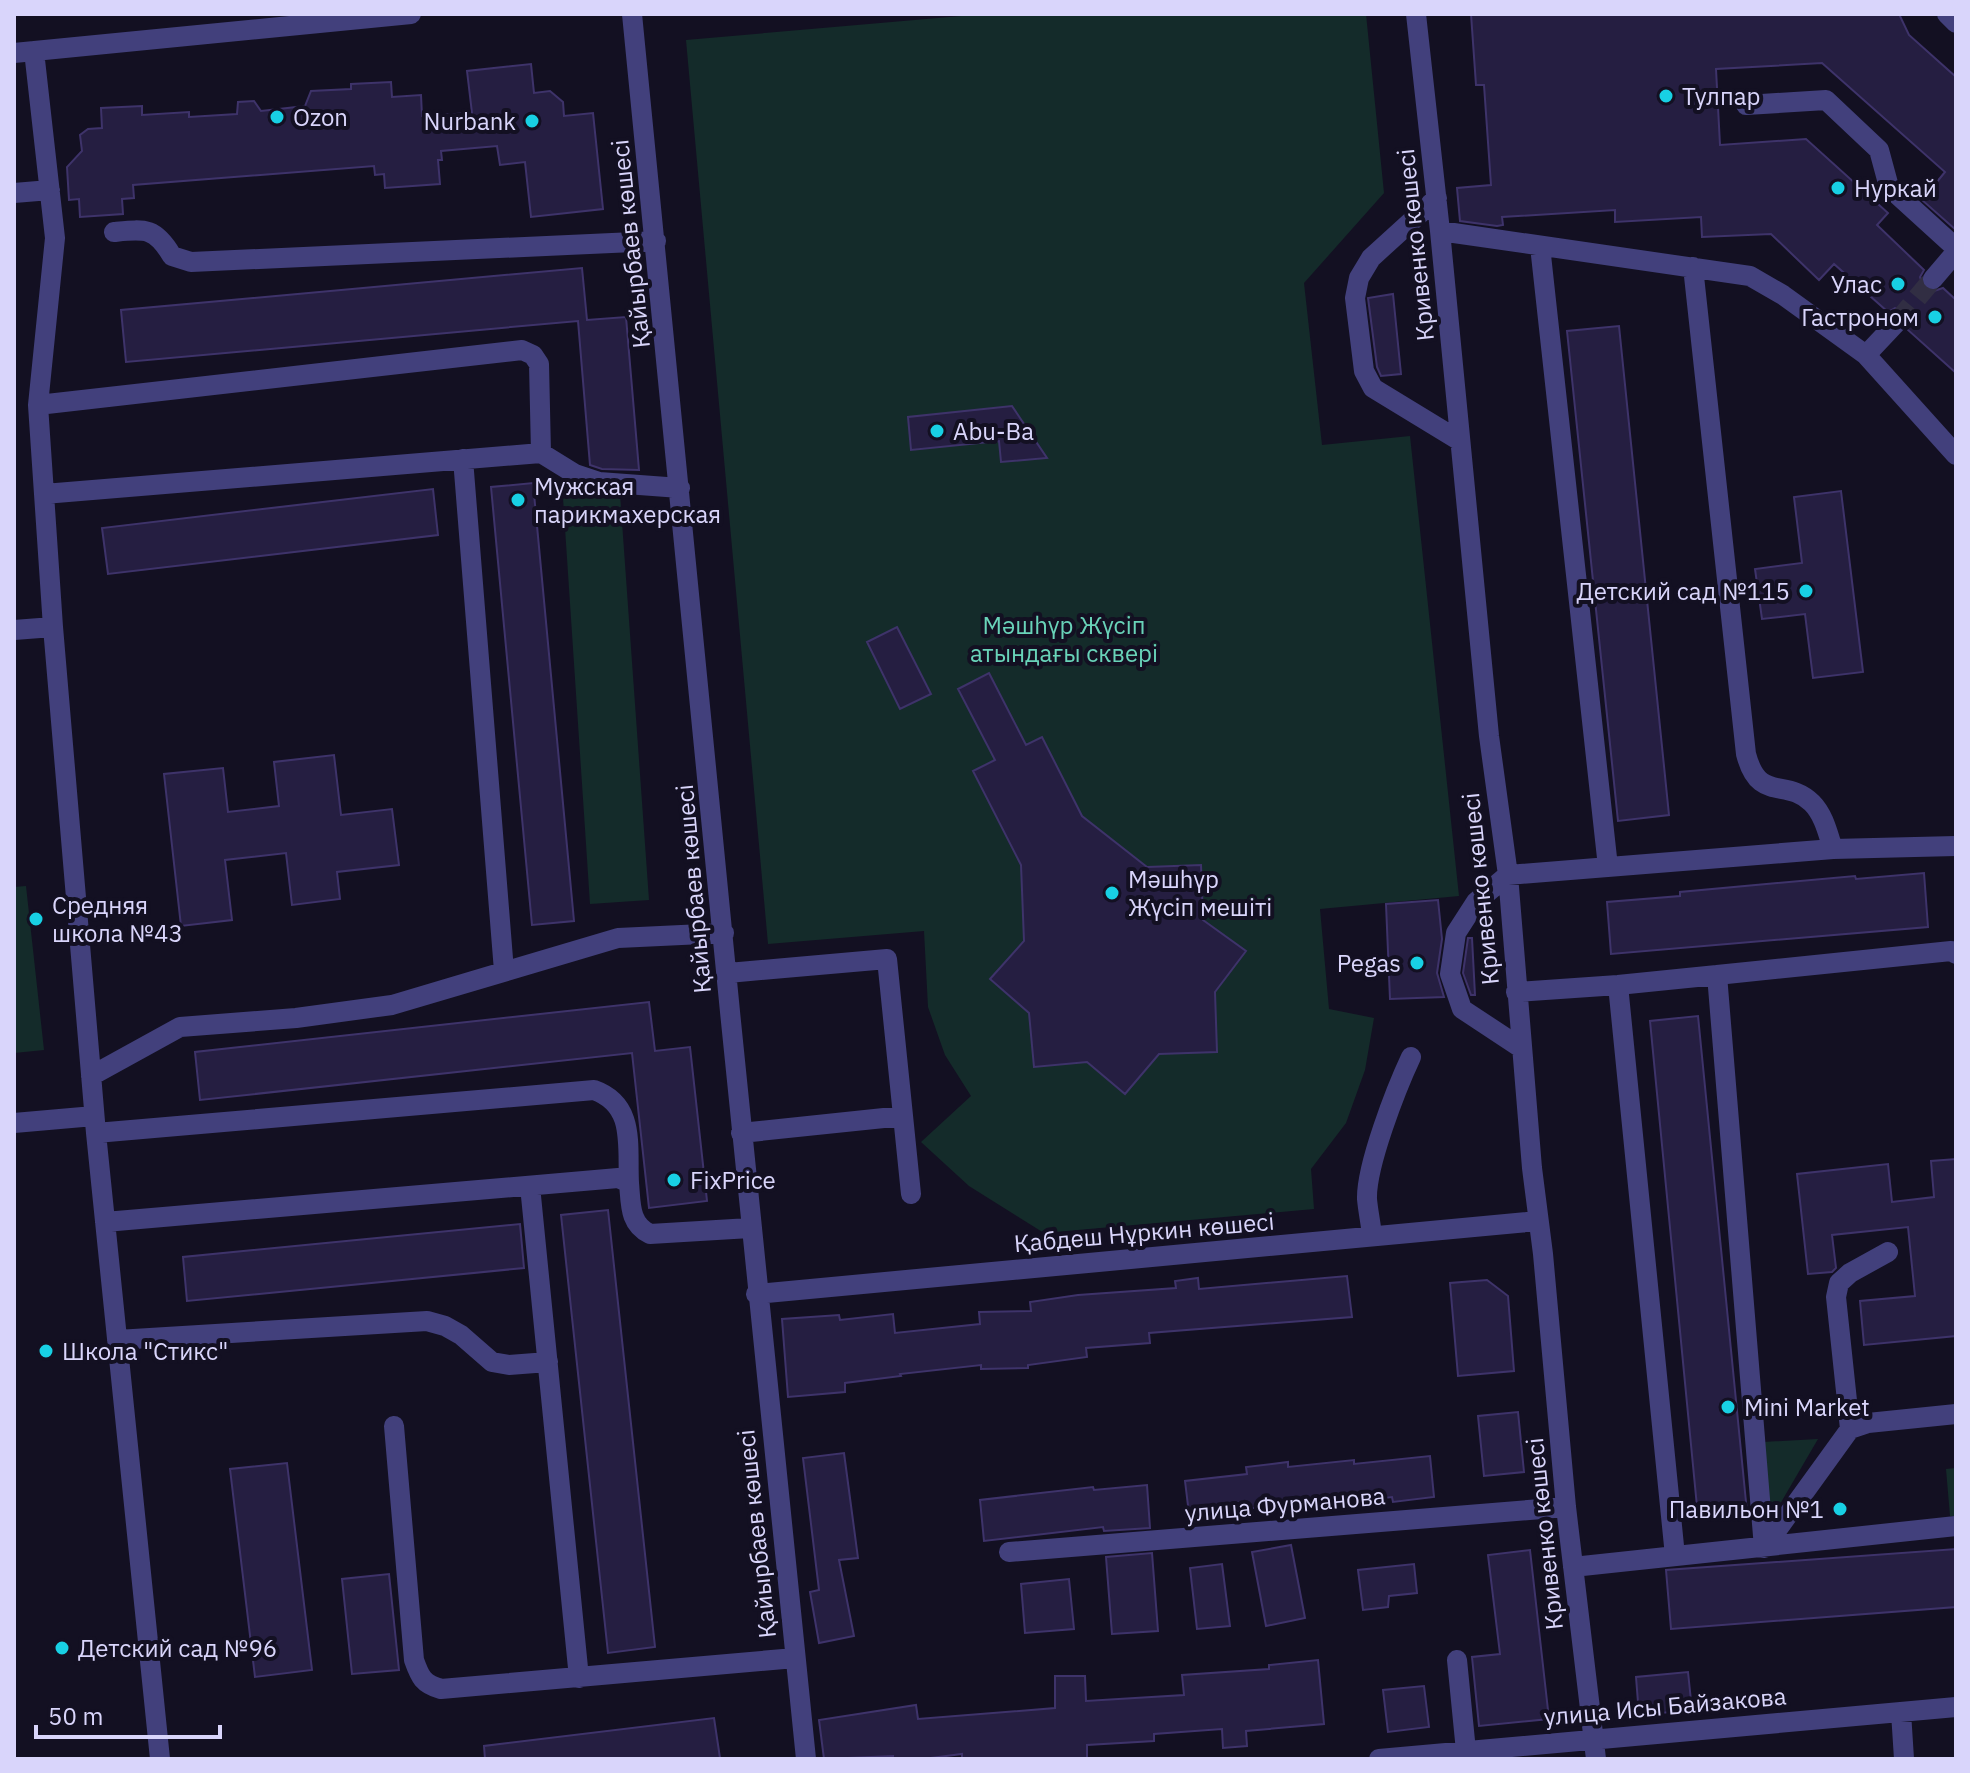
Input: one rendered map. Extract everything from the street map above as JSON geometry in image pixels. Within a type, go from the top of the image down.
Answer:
[{"type":"street","points":[[160,1759],[95,1125],[53,627],[38,405],[55,238],[50,190],[24,52],[411,14]]},
{"type":"street","name":"Қайырбаев көшесі","points":[[632,14],[728,973],[756,1294],[806,1759]]},
{"type":"street","name":"Кривенко көшесі","points":[[1416,14],[1489,736],[1508,875],[1521,1048],[1566,1507],[1596,1759]]},
{"type":"street","points":[[1947,14],[1956,23]]},
{"type":"street","points":[[1746,105],[1826,100],[1879,150],[1889,187],[1956,250],[1933,279]]},
{"type":"street","points":[[14,193],[50,190]]},
{"type":"street","points":[[1437,198],[1371,258],[1359,278],[1355,298],[1364,371],[1373,388],[1460,441]]},
{"type":"street","points":[[114,232],[145,229],[162,239],[172,256],[191,262],[656,241]]},
{"type":"street","points":[[1440,231],[1750,276],[1783,295],[1866,355],[1956,455]]},
{"type":"street","points":[[1540,246],[1608,867]]},
{"type":"street","points":[[1693,267],[1746,754],[1751,770],[1760,783],[1811,802],[1823,818],[1833,849]]},
{"type":"street","points":[[1866,355],[1898,321]]},
{"type":"street","points":[[38,405],[522,350],[533,355],[539,364],[541,453]]},
{"type":"street","points":[[44,494],[541,453],[575,474],[599,482],[680,488]]},
{"type":"street","points":[[463,459],[504,971]]},
{"type":"street","points":[[14,630],[53,627]]},
{"type":"street","points":[[1521,1048],[1462,1009],[1450,974],[1456,933],[1476,902],[1508,875],[1833,849],[1956,846]]},
{"type":"street","points":[[91,1076],[180,1027],[296,1018],[392,1005],[618,938],[724,933]]},
{"type":"street","points":[[1516,992],[1618,985],[1951,951],[1956,954]]},
{"type":"street","points":[[728,973],[887,959],[911,1194]]},
{"type":"street","points":[[1717,975],[1764,1548]]},
{"type":"street","points":[[1618,985],[1675,1556]]},
{"type":"street","points":[[1372,1236],[1367,1198],[1369,1177],[1399,1083],[1411,1057]]},
{"type":"street","points":[[14,1123],[95,1125],[594,1090],[609,1095],[620,1106],[625,1119],[633,1218],[638,1228],[650,1234],[750,1228]]},
{"type":"street","points":[[741,1133],[903,1116]]},
{"type":"street","points":[[105,1222],[618,1178],[629,1183]]},
{"type":"street","points":[[530,1186],[579,1678]]},
{"type":"street","name":"Қабдеш Нұркин көшесі","points":[[756,1294],[1538,1221]]},
{"type":"street","points":[[1850,1429],[1836,1297],[1839,1283],[1850,1273],[1888,1252]]},
{"type":"street","points":[[117,1340],[427,1321],[461,1335],[492,1362],[509,1365],[548,1362]]},
{"type":"street","points":[[1764,1548],[1850,1429],[1868,1423],[1956,1414]]},
{"type":"street","points":[[394,1426],[414,1660],[421,1680],[429,1686],[441,1689],[795,1658]]},
{"type":"street","name":"улица Фурманова","points":[[1009,1552],[1566,1507]]},
{"type":"street","points":[[1573,1567],[1956,1526]]},
{"type":"street","points":[[1457,1660],[1466,1751]]},
{"type":"street","name":"улица Исы Байзакова","points":[[1379,1759],[1956,1707]]},
{"type":"street","points":[[1901,1712],[1904,1759]]},
{"type":"green space","name":"Мәшһүр Жүсіп атындағы сквері","points":[[984,14],[1366,14],[1384,193],[1304,283],[1322,445],[1410,436],[1459,896],[1320,909],[1329,1009],[1374,1018],[1365,1070],[1346,1123],[1311,1169],[1314,1209],[1044,1233],[969,1186],[921,1142],[971,1096],[945,1055],[928,1007],[924,931],[768,944],[686,40]]},
{"type":"green space","points":[[620,494],[649,900],[590,904],[563,498]]},
{"type":"green space","points":[[26,886],[44,1050],[14,1053],[14,887]]},
{"type":"green space","points":[[1818,1439],[1769,1523],[1763,1442]]},
{"type":"green space","points":[[1956,1468],[1956,1516],[1950,1516],[1946,1469]]},
{"type":"building","points":[[1471,14],[1899,14],[1909,35],[1956,77],[1956,230],[1922,200],[1945,172],[1822,63],[1716,69],[1720,145],[1806,139],[1888,213],[1877,225],[1924,270],[1920,277],[1924,288],[1931,292],[1943,288],[1956,300],[1956,373],[1908,330],[1911,318],[1906,311],[1895,308],[1888,312],[1834,264],[1819,280],[1771,234],[1702,237],[1701,217],[1615,222],[1615,210],[1502,217],[1503,225],[1497,226],[1460,221],[1457,188],[1491,185],[1484,85],[1476,85]]},
{"type":"building","points":[[531,64],[534,93],[550,91],[563,102],[564,116],[593,113],[603,209],[531,217],[525,162],[500,165],[497,146],[441,151],[442,160],[438,160],[440,184],[385,188],[384,174],[375,175],[374,166],[133,185],[134,198],[122,199],[123,214],[80,217],[79,199],[69,200],[67,167],[82,151],[80,135],[88,129],[102,128],[101,108],[142,106],[142,115],[189,112],[189,117],[237,114],[238,102],[254,101],[261,111],[305,106],[311,91],[351,89],[351,84],[391,82],[392,97],[421,95],[422,116],[472,113],[467,71]]},
{"type":"building","points":[[582,268],[587,320],[626,317],[639,470],[602,469],[590,465],[578,321],[126,362],[121,310]]},
{"type":"building","points":[[1393,294],[1401,374],[1381,376],[1377,367],[1368,298]]},
{"type":"building","points":[[1619,326],[1669,815],[1618,821],[1567,331]]},
{"type":"building","points":[[1012,406],[1047,458],[1001,462],[999,441],[911,450],[908,417]]},
{"type":"building","points":[[533,483],[574,921],[532,925],[491,487]]},
{"type":"building","points":[[433,489],[438,535],[108,574],[102,528]]},
{"type":"building","name":"Детский сад №115","points":[[1841,491],[1863,672],[1813,678],[1805,614],[1762,619],[1755,569],[1802,563],[1794,497]]},
{"type":"building","points":[[897,627],[931,694],[900,709],[867,642]]},
{"type":"building","name":"Мәшһүр Жүсіп мешіті","points":[[989,673],[1026,745],[1042,737],[1082,816],[1147,867],[1201,865],[1203,920],[1246,951],[1215,992],[1217,1052],[1159,1054],[1125,1094],[1087,1062],[1034,1067],[1029,1013],[990,979],[1024,941],[1021,865],[973,771],[995,760],[958,689]]},
{"type":"building","points":[[334,755],[341,815],[392,809],[399,865],[337,872],[340,899],[292,905],[286,853],[225,860],[232,920],[181,926],[164,774],[223,768],[228,812],[279,806],[274,762]]},
{"type":"building","points":[[1924,873],[1928,927],[1611,954],[1607,902],[1680,896],[1680,892]]},
{"type":"building","points":[[1438,900],[1442,939],[1437,973],[1444,997],[1390,999],[1386,904]]},
{"type":"building","points":[[1468,938],[1472,938],[1475,995],[1471,995],[1463,973]]},
{"type":"building","points":[[649,1002],[655,1051],[690,1047],[707,1201],[649,1208],[632,1053],[200,1100],[195,1052]]},
{"type":"building","points":[[1698,1016],[1747,1512],[1698,1517],[1650,1021]]},
{"type":"building","points":[[1956,1159],[1956,1336],[1864,1345],[1860,1301],[1915,1296],[1908,1227],[1832,1235],[1836,1268],[1832,1272],[1808,1274],[1797,1174],[1888,1164],[1892,1202],[1934,1197],[1931,1161]]},
{"type":"building","points":[[608,1210],[655,1647],[608,1653],[561,1215]]},
{"type":"building","points":[[520,1224],[524,1268],[187,1301],[183,1257]]},
{"type":"building","points":[[1347,1276],[1352,1317],[1149,1333],[1150,1343],[1086,1348],[1087,1357],[1028,1365],[1028,1368],[981,1369],[981,1365],[900,1374],[845,1383],[845,1392],[788,1397],[782,1319],[839,1315],[840,1320],[893,1314],[895,1333],[980,1324],[979,1312],[1031,1311],[1030,1302],[1176,1288],[1175,1281],[1198,1278],[1199,1289]]},
{"type":"building","points":[[1487,1280],[1508,1296],[1514,1371],[1458,1376],[1450,1283]]},
{"type":"building","points":[[1518,1412],[1524,1472],[1484,1476],[1478,1416]]},
{"type":"building","points":[[844,1453],[858,1558],[839,1560],[854,1636],[819,1643],[810,1592],[819,1590],[803,1458]]},
{"type":"building","points":[[1430,1456],[1434,1497],[1393,1502],[1392,1497],[1316,1506],[1316,1501],[1244,1509],[1243,1502],[1215,1506],[1217,1519],[1190,1522],[1185,1481],[1247,1474],[1246,1467],[1288,1462],[1288,1467]]},
{"type":"building","points":[[287,1463],[312,1670],[255,1677],[230,1469]]},
{"type":"building","points":[[1147,1485],[1150,1528],[1104,1531],[1103,1527],[984,1541],[980,1500],[1093,1487],[1094,1490]]},
{"type":"building","points":[[1291,1545],[1305,1618],[1266,1626],[1252,1552]]},
{"type":"building","points":[[1956,1549],[1956,1607],[1671,1629],[1666,1570]]},
{"type":"building","points":[[1530,1550],[1549,1719],[1479,1726],[1472,1657],[1500,1654],[1488,1555]]},
{"type":"building","points":[[1152,1553],[1158,1631],[1112,1634],[1106,1557]]},
{"type":"building","points":[[1222,1564],[1230,1626],[1197,1629],[1190,1568]]},
{"type":"building","points":[[1414,1564],[1417,1593],[1389,1596],[1388,1607],[1363,1610],[1358,1570]]},
{"type":"building","points":[[389,1574],[399,1670],[352,1674],[342,1579]]},
{"type":"building","points":[[1069,1579],[1074,1629],[1025,1633],[1021,1584]]},
{"type":"building","points":[[1318,1660],[1324,1724],[1246,1731],[1247,1746],[1223,1748],[1222,1729],[1154,1734],[1154,1741],[1087,1745],[1087,1758],[962,1759],[962,1754],[923,1759],[893,1759],[893,1756],[824,1759],[819,1720],[916,1705],[918,1719],[1055,1708],[1055,1676],[1085,1676],[1086,1701],[1184,1695],[1182,1675],[1269,1669],[1269,1665]]},
{"type":"building","points":[[1688,1672],[1692,1710],[1639,1715],[1636,1677]]},
{"type":"building","points":[[1424,1686],[1429,1727],[1388,1732],[1383,1690]]},
{"type":"building","points":[[714,1718],[720,1758],[485,1759],[484,1746]]},
{"type":"tunnel","points":[[1898,321],[1933,279]]},
{"type":"place","name":"Тулпар","points":[[1666,96]]},
{"type":"place","name":"Ozon","points":[[277,117]]},
{"type":"place","name":"Nurbank","points":[[532,121]]},
{"type":"place","name":"Нуркай","points":[[1838,188]]},
{"type":"place","name":"Улас","points":[[1898,284]]},
{"type":"place","name":"Гастроном","points":[[1935,317]]},
{"type":"place","name":"Abu-Ba","points":[[937,431]]},
{"type":"place","name":"Мужская парикмахерская","points":[[518,500]]},
{"type":"place","name":"Детский сад №115","points":[[1806,591]]},
{"type":"place","name":"Мәшһүр Жүсіп мешіті","points":[[1112,893]]},
{"type":"place","name":"Средняя школа №43","points":[[36,919]]},
{"type":"place","name":"Pegas","points":[[1417,963]]},
{"type":"place","name":"FixPrice","points":[[674,1180]]},
{"type":"place","name":"Школа \"Стикс\"","points":[[46,1351]]},
{"type":"place","name":"Mini Market","points":[[1728,1407]]},
{"type":"place","name":"Павильон №1","points":[[1840,1509]]},
{"type":"place","name":"Детский сад №96","points":[[62,1648]]}]
